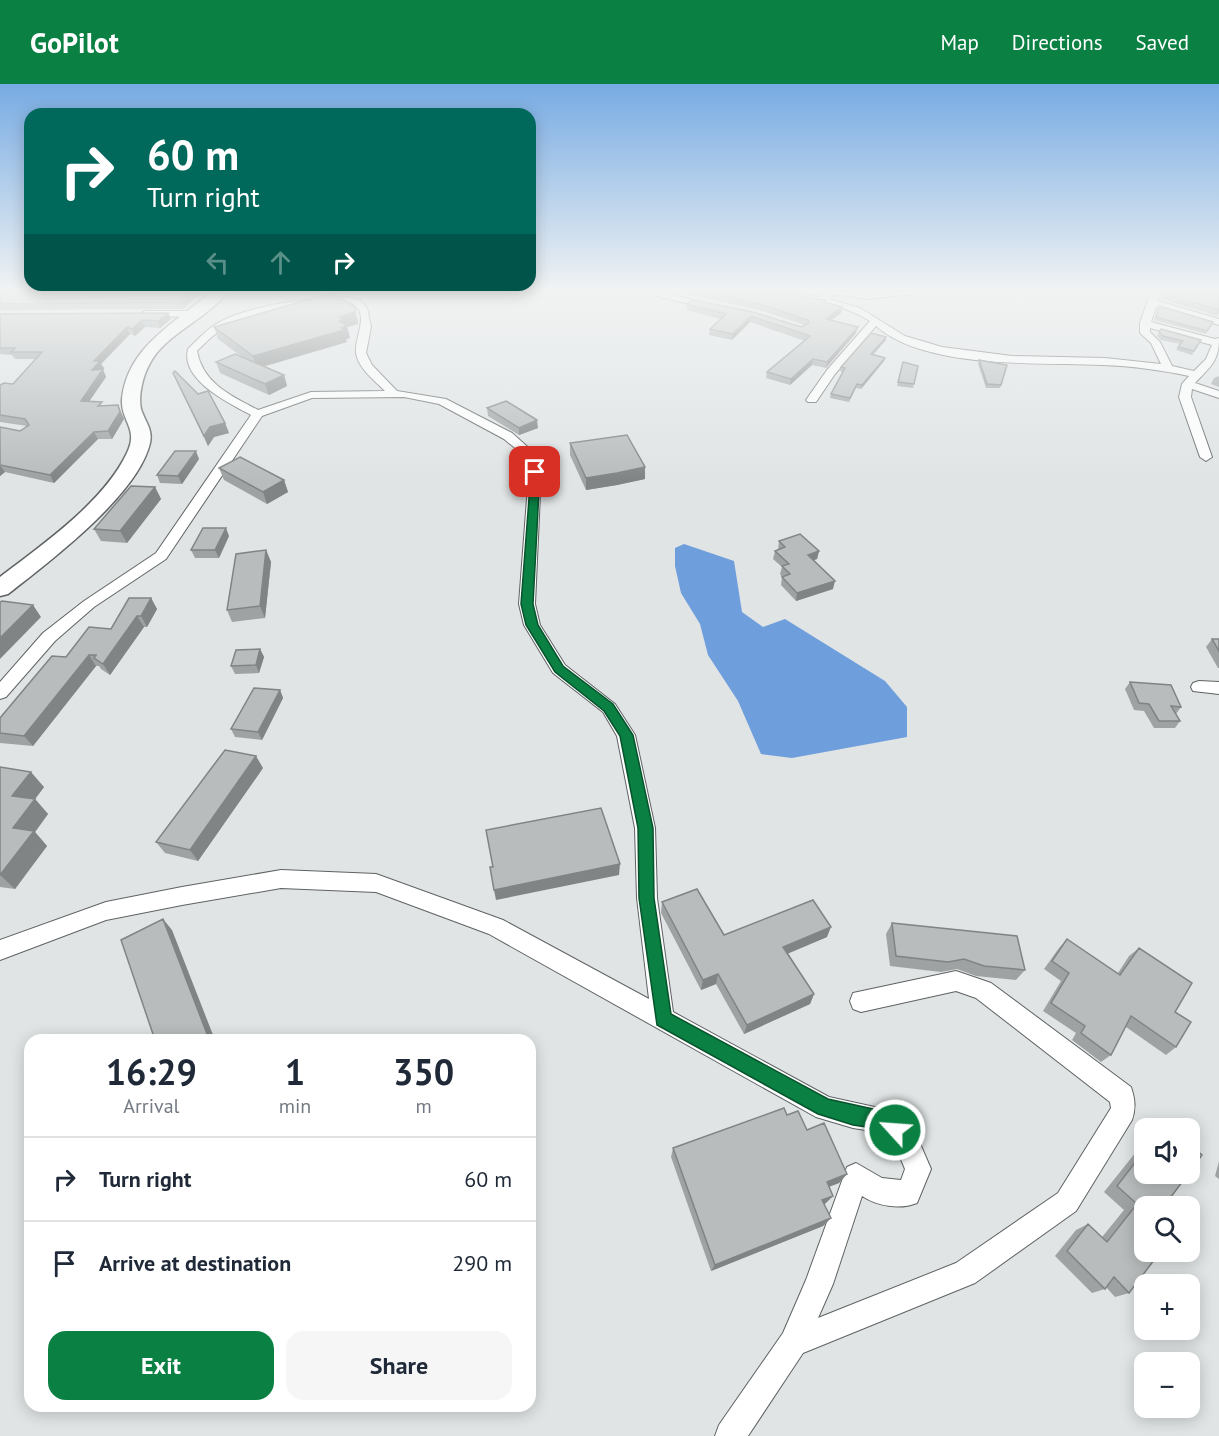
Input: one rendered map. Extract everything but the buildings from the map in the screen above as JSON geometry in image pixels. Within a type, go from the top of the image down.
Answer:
[{"type":"main road","points":[[0,589],[44,555],[118,483],[138,452],[143,430],[131,404],[134,374],[147,354]]},
{"type":"street","points":[[192,354],[192,362],[208,386],[258,414]]},
{"type":"street","points":[[362,354],[368,366],[394,394]]},
{"type":"street","points":[[812,400],[846,354]]},
{"type":"street","points":[[961,354],[1015,361],[1055,359],[1167,366],[1198,375]]},
{"type":"street","points":[[1161,354],[1167,366]]},
{"type":"street","points":[[1206,457],[1185,397],[1188,384],[1211,360],[1213,354]]},
{"type":"street","points":[[1188,384],[1219,395]]},
{"type":"street","points":[[0,693],[50,637],[89,604],[161,556],[258,414],[310,395],[394,394],[442,401],[474,416],[508,436],[525,450],[535,472],[527,604],[532,625],[559,669],[609,708],[626,735],[645,828],[646,898],[663,1019]]},
{"type":"street","points":[[1199,687],[1219,688]]},
{"type":"street","points":[[0,950],[106,911],[182,896],[281,879],[376,883],[496,927],[825,1108],[853,1116],[884,1120],[906,1141],[918,1169],[908,1194],[878,1191],[856,1176],[819,1284],[793,1343],[730,1436]]},
{"type":"street","points":[[793,1343],[965,1273],[1067,1202],[1123,1111],[1122,1096],[983,990],[956,981],[861,1001]]},
{"type":"water","points":[[684,544],[734,561],[742,612],[763,627],[785,619],[885,681],[907,707],[907,737],[792,758],[761,754],[738,701],[708,655],[700,624],[681,593],[675,566],[675,548]]},
{"type":"route","points":[[535,472],[527,604],[532,625],[559,669],[609,708],[626,735],[645,828],[646,898],[663,1019],[825,1108],[853,1116],[884,1120],[895,1130]]}]
